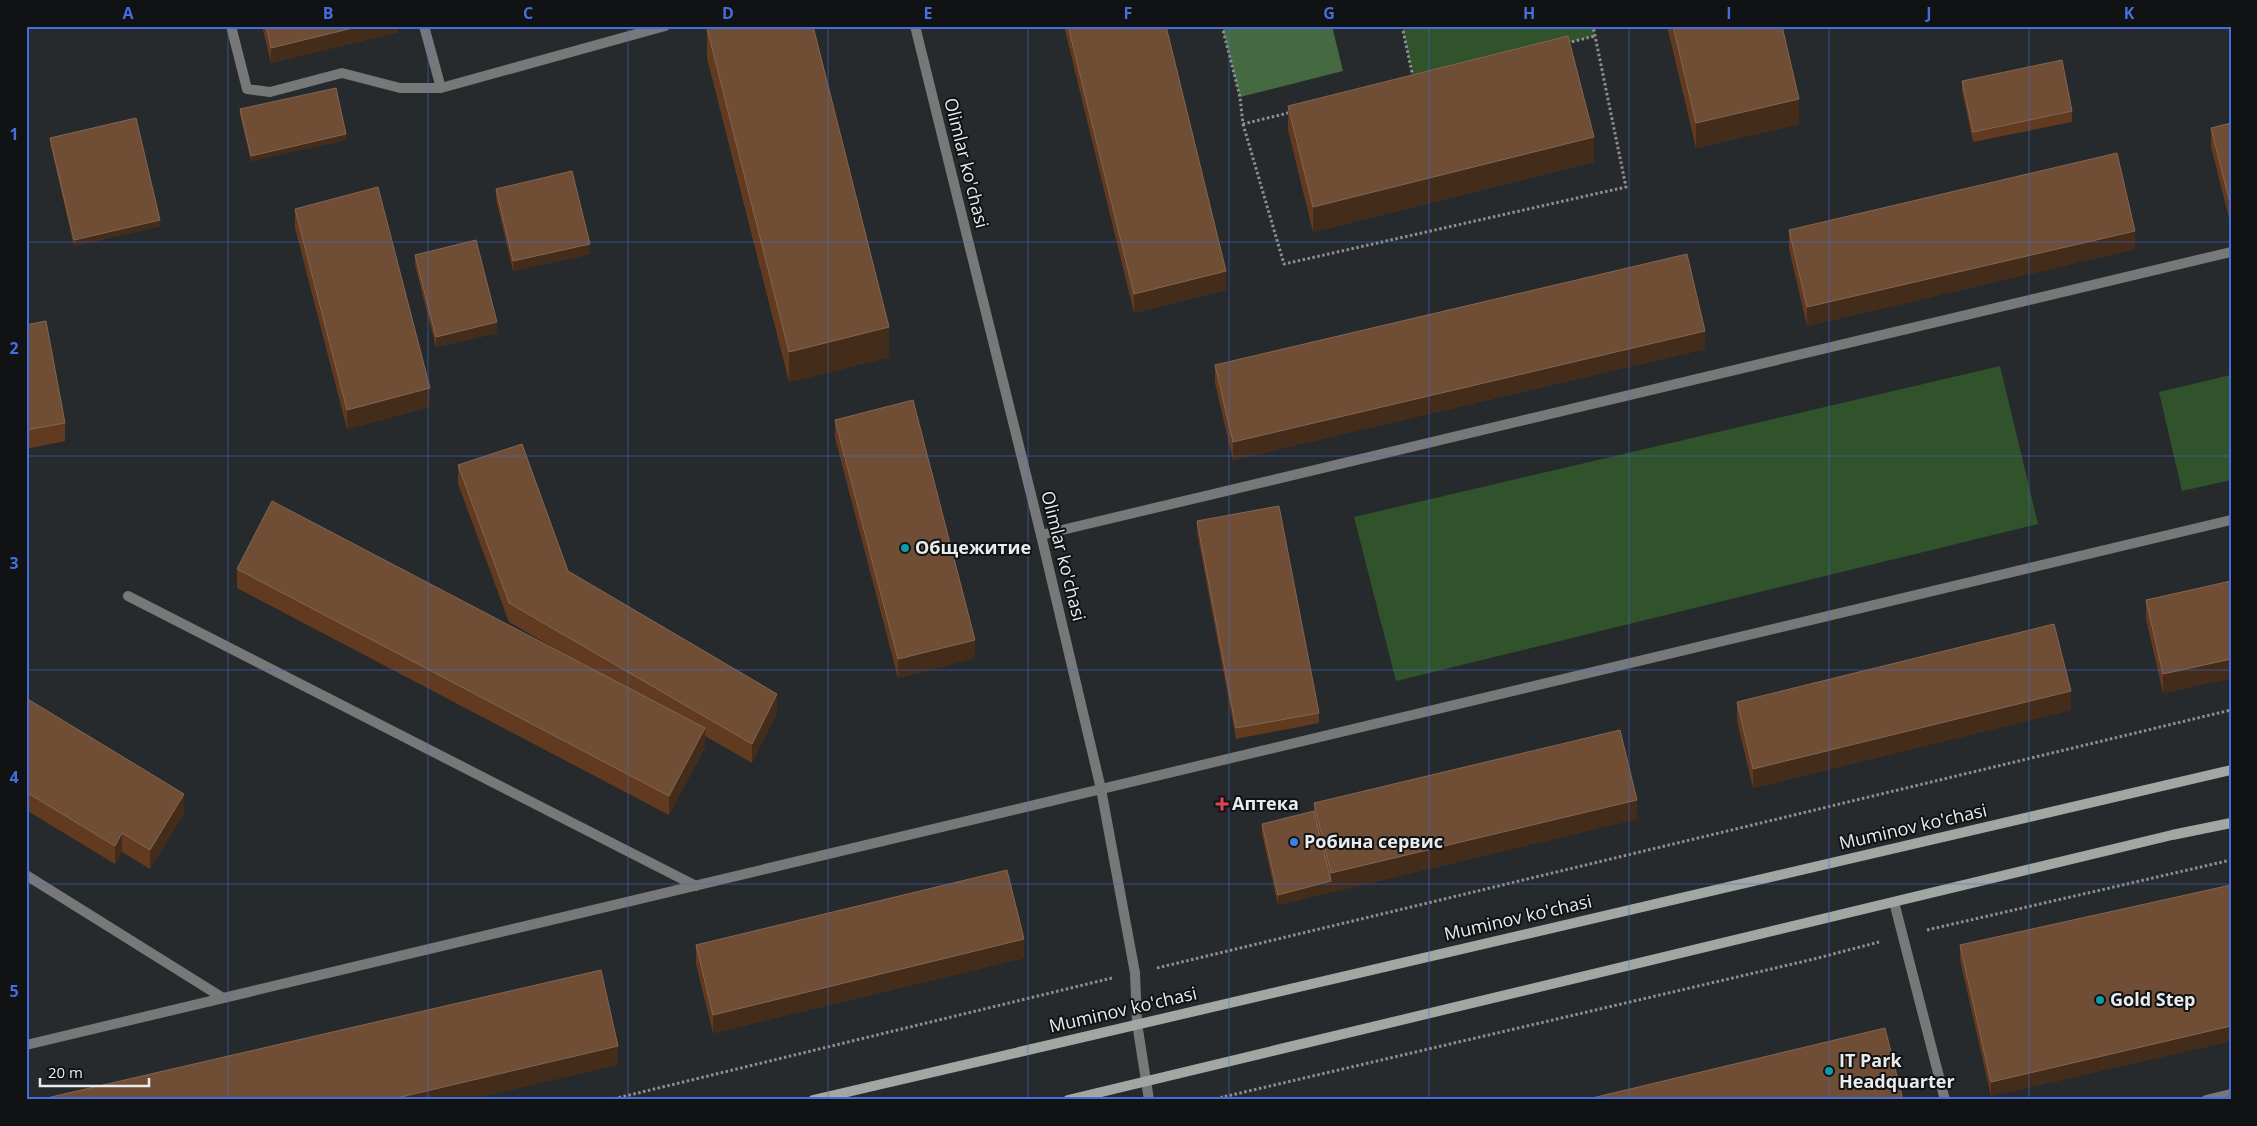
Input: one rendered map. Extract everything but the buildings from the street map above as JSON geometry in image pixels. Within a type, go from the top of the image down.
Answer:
[{"type":"main road","name":"Muminov ko'chasi","points":[[813,1100],[1137,1023],[2231,770]]},
{"type":"main road","points":[[1068,1100],[2231,823]]},
{"type":"street","points":[[231,26],[247,90],[270,92],[342,73],[400,88],[441,88],[665,26]]},
{"type":"street","points":[[424,26],[441,88]]},
{"type":"street","name":"Olimlar ko'chasi","points":[[915,26],[1041,535],[1101,789],[1135,973],[1137,1023],[1149,1100]]},
{"type":"street","points":[[1041,535],[2231,252]]},
{"type":"street","points":[[26,1045],[2231,520]]},
{"type":"street","points":[[128,596],[696,886]]},
{"type":"street","points":[[26,876],[223,998]]},
{"type":"street","points":[[1894,902],[1945,1100]]},
{"type":"street","points":[[2206,1100],[2231,1094]]},
{"type":"path","points":[[1222,26],[1240,97],[1244,124],[1284,264],[1626,187],[1594,26]]},
{"type":"path","points":[[1402,26],[1414,82]]},
{"type":"path","points":[[1557,45],[1595,36]]},
{"type":"path","points":[[1244,124],[1300,110]]},
{"type":"path","points":[[609,1100],[2231,710]]},
{"type":"path","points":[[1211,1100],[1814,959],[1903,935],[2231,860]]},
{"type":"green space","points":[[1222,26],[1332,26],[1343,71],[1240,97]]},
{"type":"green space","points":[[1402,26],[1593,26],[1595,36],[1414,82]]},
{"type":"green space","points":[[2000,366],[2038,524],[1396,681],[1354,517]]},
{"type":"green space","points":[[2231,375],[2231,480],[2182,491],[2159,392]]},
{"type":"place","name":"Общежитие","points":[[905,548]]},
{"type":"place","name":"Аптека","points":[[1222,804]]},
{"type":"place","name":"Робина сервис","points":[[1294,842]]},
{"type":"place","name":"Gold Step","points":[[2100,1000]]},
{"type":"place","name":"IT Park Headquarter","points":[[1829,1071]]}]
